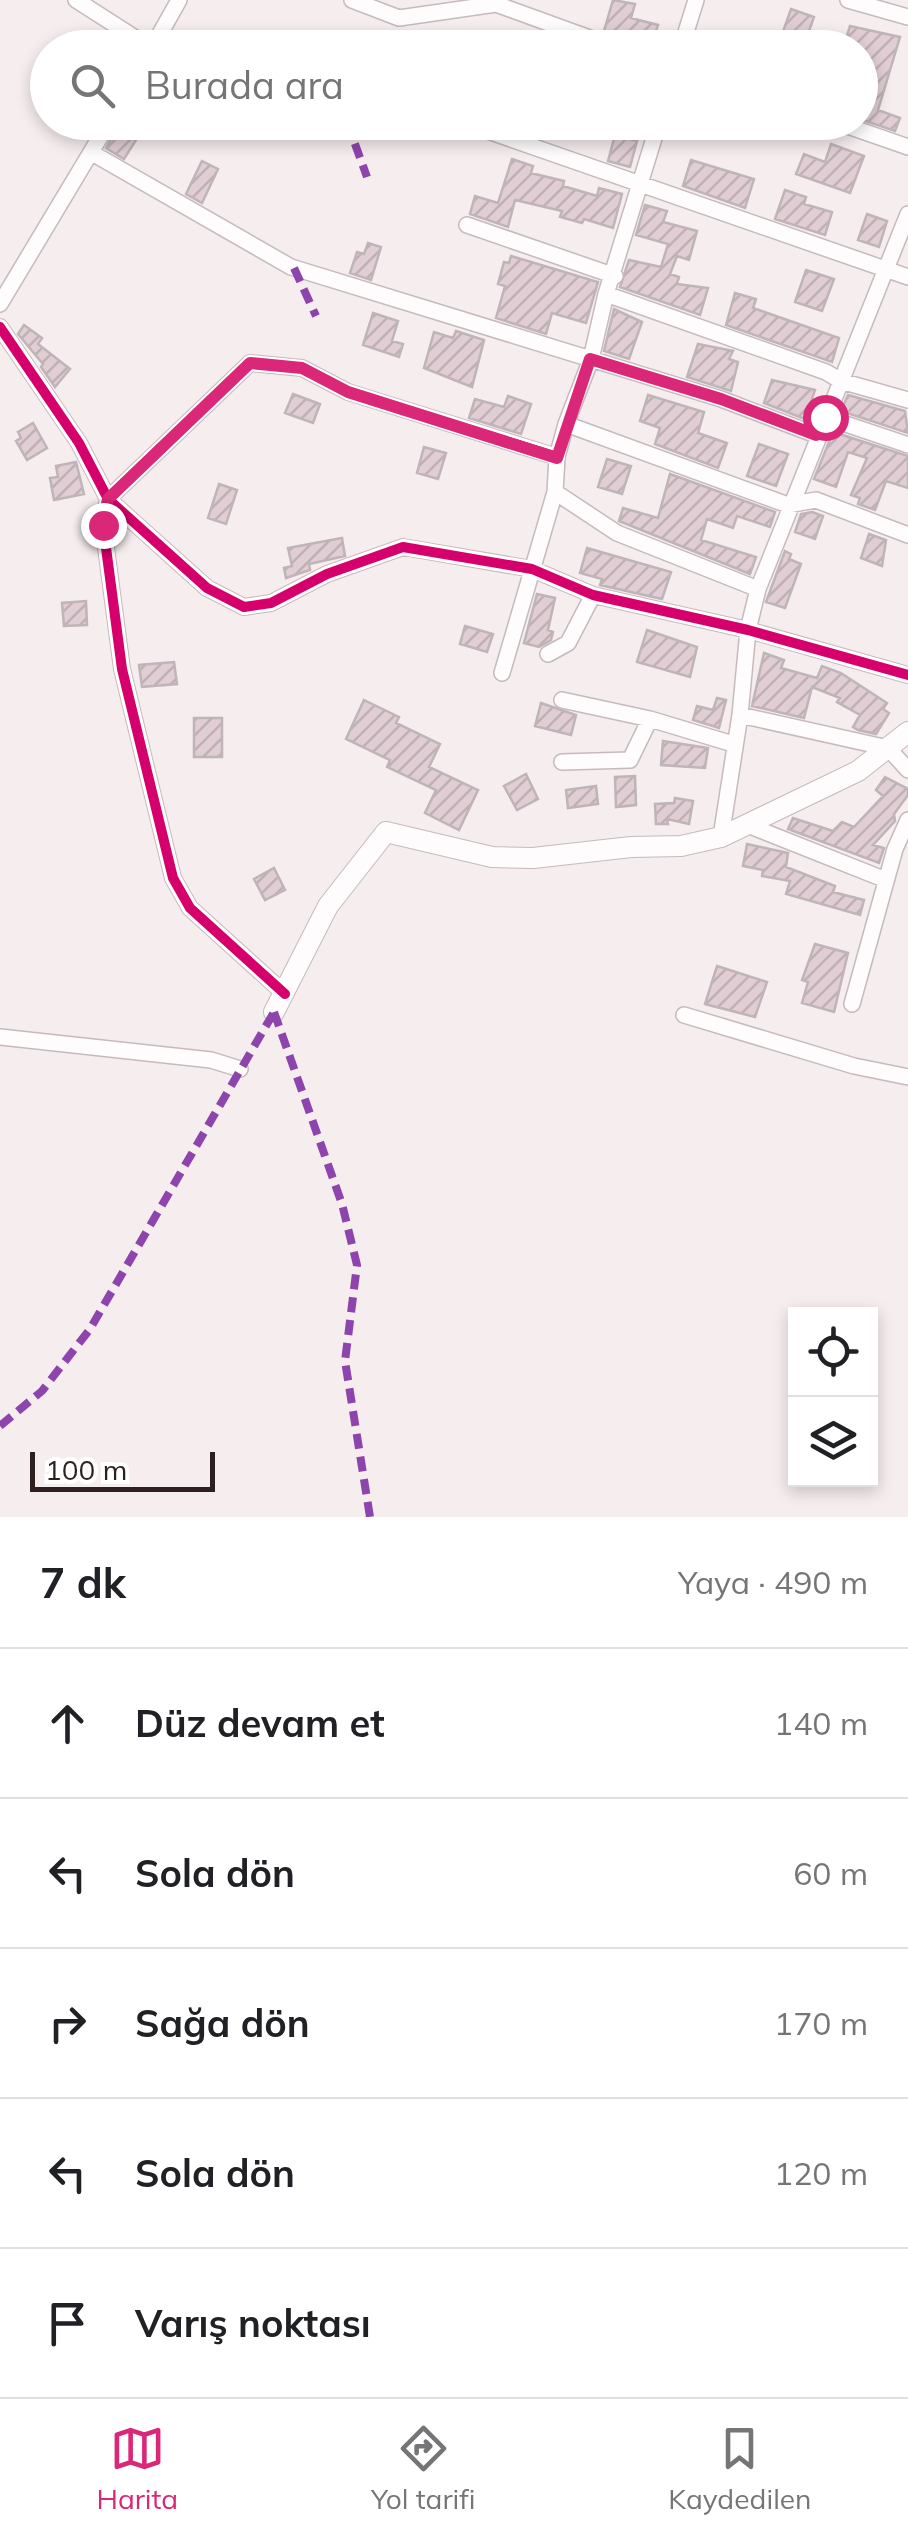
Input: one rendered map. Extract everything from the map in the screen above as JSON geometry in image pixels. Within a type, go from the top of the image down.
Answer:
[{"type":"street","points":[[76,0],[124,30]]},
{"type":"street","points":[[162,30],[180,0]]},
{"type":"street","points":[[352,0],[398,18],[496,4],[568,30]]},
{"type":"street","points":[[687,30],[696,0]]},
{"type":"street","points":[[848,0],[908,17]]},
{"type":"street","points":[[878,137],[908,147]]},
{"type":"street","points":[[0,304],[99,140]]},
{"type":"street","points":[[516,140],[908,277]]},
{"type":"street","points":[[502,673],[556,492],[557,458],[566,424],[590,359],[654,140]]},
{"type":"street","points":[[92,152],[290,267],[721,399],[816,435]]},
{"type":"street","points":[[721,837],[740,716],[748,630],[758,589],[816,435],[908,214]]},
{"type":"street","points":[[467,225],[615,276]]},
{"type":"street","points":[[606,294],[841,381],[908,400]]},
{"type":"street","points":[[0,327],[79,443],[108,499],[208,588],[244,607],[270,603],[327,574],[403,547],[532,569],[593,595],[748,630],[908,675]]},
{"type":"street","points":[[557,458],[348,392],[302,368],[250,363],[108,499],[103,525],[122,669],[173,878],[190,908],[280,1003],[328,906],[386,832],[492,857],[533,858],[631,847],[682,846],[721,837],[858,771],[908,732]]},
{"type":"street","points":[[825,417],[908,444]]},
{"type":"street","points":[[566,424],[788,506],[816,500],[908,535]]},
{"type":"street","points":[[556,492],[617,534],[758,589]]},
{"type":"street","points":[[548,654],[568,643],[593,595]]},
{"type":"street","points":[[562,700],[650,719],[733,744]]},
{"type":"street","points":[[740,716],[888,748],[908,770]]},
{"type":"street","points":[[562,762],[630,760],[650,719]]},
{"type":"street","points":[[852,1004],[886,880],[908,820]]},
{"type":"street","points":[[745,824],[886,880]]},
{"type":"street","points":[[684,1015],[854,1066],[908,1077]]},
{"type":"street","points":[[0,1038],[211,1060],[240,1068]]},
{"type":"building","points":[[613,0],[635,4],[631,18],[658,25],[656,30],[604,30]]},
{"type":"building","points":[[791,9],[814,17],[809,30],[784,30]]},
{"type":"building","points":[[878,32],[900,37],[878,110]]},
{"type":"building","points":[[878,110],[900,118],[895,131],[878,125]]},
{"type":"building","points":[[110,140],[136,140],[124,159],[106,148]]},
{"type":"building","points":[[614,140],[637,141],[630,167],[608,161]]},
{"type":"building","points":[[831,144],[864,156],[850,193],[796,174],[804,154],[825,162]]},
{"type":"building","points":[[512,159],[533,166],[531,173],[564,181],[563,186],[597,196],[599,188],[622,194],[613,228],[560,217],[562,211],[515,200],[508,227],[470,214],[475,196],[498,203]]},
{"type":"building","points":[[691,160],[754,179],[745,208],[683,186]]},
{"type":"building","points":[[202,161],[218,169],[202,203],[186,194]]},
{"type":"building","points":[[785,190],[806,197],[804,204],[832,212],[825,235],[775,219]]},
{"type":"building","points":[[645,205],[667,211],[663,222],[697,231],[689,260],[677,256],[670,274],[679,277],[677,284],[708,288],[700,315],[620,287],[629,260],[661,267],[668,244],[636,235]]},
{"type":"building","points":[[867,214],[887,221],[879,247],[858,240]]},
{"type":"building","points":[[368,243],[381,247],[371,280],[350,273],[357,252],[364,254]]},
{"type":"building","points":[[511,256],[598,282],[586,323],[552,313],[546,334],[496,318],[505,286],[498,284],[504,262],[509,263]]},
{"type":"building","points":[[806,270],[834,279],[822,311],[795,302]]},
{"type":"building","points":[[735,293],[756,299],[753,308],[839,338],[832,362],[726,325]]},
{"type":"building","points":[[614,309],[642,322],[629,359],[604,351]]},
{"type":"building","points":[[373,313],[398,321],[392,341],[403,344],[399,357],[363,345]]},
{"type":"building","points":[[24,325],[42,338],[38,344],[70,369],[55,387],[41,367],[43,364],[18,334]]},
{"type":"building","points":[[456,331],[484,340],[472,387],[424,368],[434,332],[453,338]]},
{"type":"building","points":[[698,344],[733,351],[729,359],[738,362],[731,391],[687,377]]},
{"type":"building","points":[[772,380],[815,390],[805,419],[764,403]]},
{"type":"building","points":[[293,394],[320,404],[313,423],[285,413]]},
{"type":"building","points":[[648,395],[704,412],[698,433],[727,443],[718,468],[655,444],[660,428],[640,421]]},
{"type":"building","points":[[848,395],[905,411],[908,433],[841,411]]},
{"type":"building","points":[[508,396],[531,404],[521,434],[469,418],[475,399],[504,407]]},
{"type":"building","points":[[33,423],[47,448],[27,460],[16,441],[21,438],[18,432]]},
{"type":"building","points":[[833,432],[908,456],[908,488],[886,481],[875,510],[858,504],[860,498],[851,495],[867,458],[848,452],[836,487],[814,479]]},
{"type":"building","points":[[759,444],[788,454],[776,486],[747,476]]},
{"type":"building","points":[[424,447],[446,453],[438,479],[417,473]]},
{"type":"building","points":[[607,459],[631,466],[622,494],[598,487]]},
{"type":"building","points":[[76,462],[84,494],[54,500],[50,478],[58,477],[56,466]]},
{"type":"building","points":[[670,474],[775,512],[770,527],[737,516],[733,528],[707,519],[701,540],[756,557],[750,574],[619,521],[623,508],[658,518]]},
{"type":"building","points":[[219,484],[237,490],[226,524],[208,518]]},
{"type":"building","points":[[801,514],[823,516],[815,539],[795,532]]},
{"type":"building","points":[[869,534],[886,540],[882,566],[861,558]]},
{"type":"building","points":[[342,538],[345,556],[309,564],[310,570],[286,578],[284,568],[292,566],[288,548]]},
{"type":"building","points":[[587,548],[671,572],[662,599],[600,585],[602,579],[580,573]]},
{"type":"building","points":[[785,551],[791,554],[789,559],[801,564],[785,608],[766,602]]},
{"type":"building","points":[[537,594],[555,598],[548,630],[553,632],[551,640],[539,647],[524,643]]},
{"type":"building","points":[[86,601],[87,625],[64,626],[62,603]]},
{"type":"building","points":[[465,626],[493,634],[487,652],[460,644]]},
{"type":"building","points":[[647,630],[697,647],[690,677],[637,662]]},
{"type":"building","points":[[764,653],[784,660],[781,668],[817,678],[822,666],[841,673],[887,703],[883,709],[889,713],[876,734],[858,730],[853,727],[860,715],[837,702],[840,698],[812,687],[804,718],[752,706]]},
{"type":"building","points":[[174,662],[177,684],[142,687],[139,665]]},
{"type":"building","points":[[717,698],[726,700],[719,728],[693,720],[697,706],[713,710]]},
{"type":"building","points":[[364,700],[399,717],[396,723],[440,744],[429,767],[478,790],[459,830],[425,813],[436,790],[387,767],[390,760],[346,739]]},
{"type":"building","points":[[541,703],[576,715],[571,735],[535,726]]},
{"type":"building","points":[[194,718],[222,718],[222,757],[194,757]]},
{"type":"building","points":[[663,741],[708,748],[705,768],[661,765]]},
{"type":"building","points":[[526,774],[538,799],[517,810],[504,786]]},
{"type":"building","points":[[635,776],[636,805],[616,807],[615,777]]},
{"type":"building","points":[[885,777],[908,789],[908,795],[894,814],[895,821],[873,845],[884,848],[879,863],[788,829],[793,818],[833,831],[842,822],[854,827],[883,796],[876,790]]},
{"type":"building","points":[[596,786],[598,804],[568,808],[566,790]]},
{"type":"building","points":[[675,798],[693,801],[689,824],[667,819],[668,824],[656,824],[655,804],[674,803]]},
{"type":"building","points":[[747,844],[788,853],[786,867],[835,886],[833,892],[864,900],[860,915],[786,894],[790,881],[762,876],[763,870],[743,866]]},
{"type":"building","points":[[274,868],[285,890],[265,900],[254,879]]},
{"type":"building","points":[[815,944],[848,953],[834,1012],[802,1003],[808,982],[802,980]]},
{"type":"building","points":[[717,966],[767,982],[755,1017],[705,1004]]},
{"type":"marked path","points":[[354,140],[367,177]]},
{"type":"marked path","points":[[294,268],[316,316]]},
{"type":"marked path","points":[[274,1012],[342,1204],[357,1265],[345,1361],[370,1517]]},
{"type":"marked path","points":[[0,1426],[42,1391],[90,1329],[274,1012]]},
{"type":"cycle path","points":[[0,327],[79,443],[108,499],[207,588],[244,607],[271,603],[327,574],[403,547],[532,569],[593,595],[748,630],[908,675]]},
{"type":"cycle path","points":[[285,994],[190,908],[173,878],[122,669],[103,525],[108,499],[250,363],[302,368],[348,392],[557,457]]},
{"type":"route","points":[[103,525],[108,499],[250,363],[302,368],[348,392],[557,458],[590,359],[721,399],[816,435],[825,417]]}]
